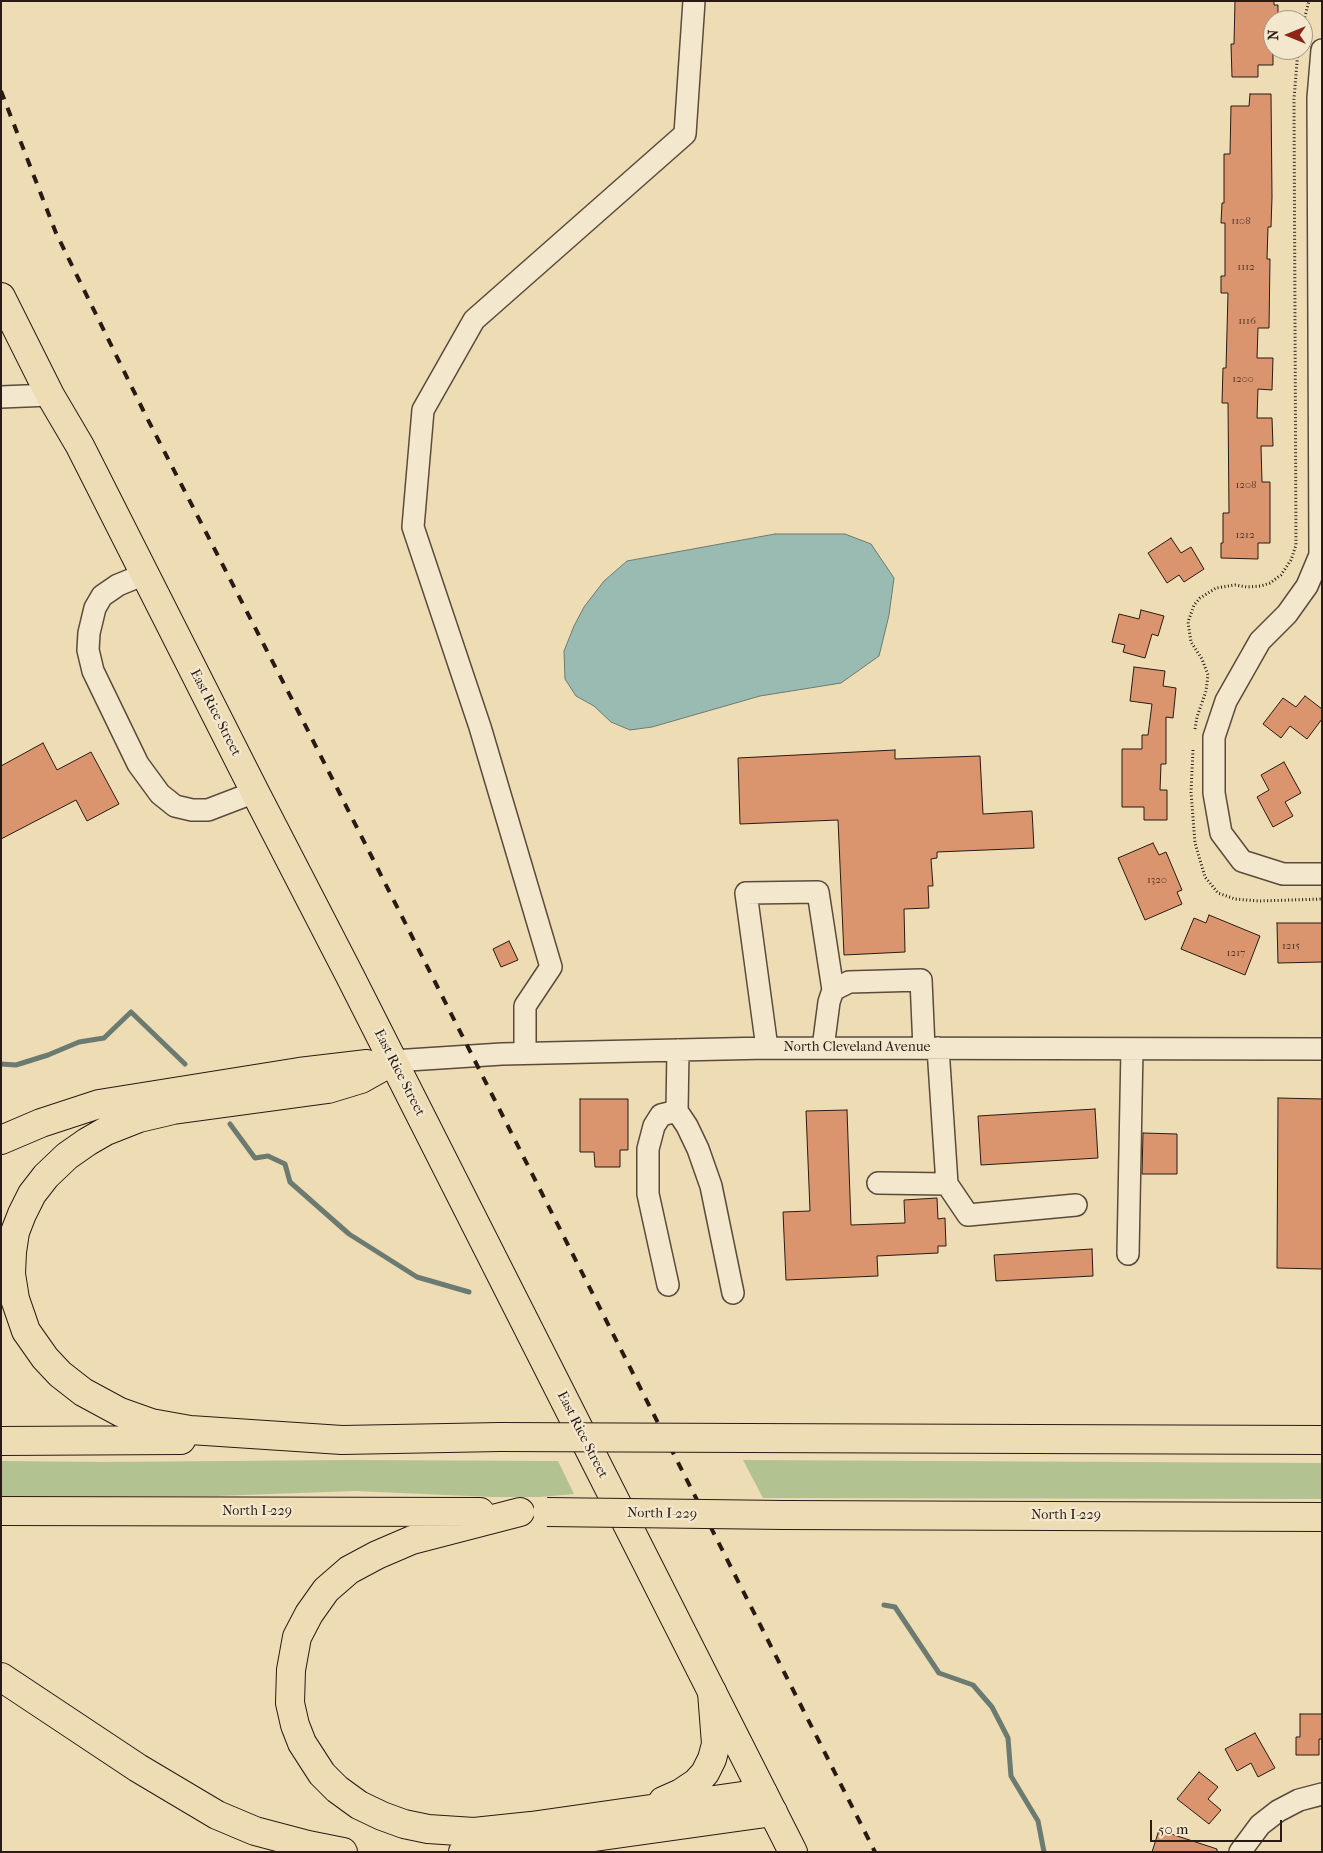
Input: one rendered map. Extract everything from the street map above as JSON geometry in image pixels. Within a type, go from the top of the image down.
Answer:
[{"type":"main road","name":"East Rice Street","points":[[1,297],[50,395],[80,446],[793,1852]]},
{"type":"main road","points":[[1,1140],[41,1123],[99,1104],[144,1095],[289,1073],[393,1061]]},
{"type":"main road","points":[[342,1440],[190,1430],[151,1423],[120,1412],[83,1392],[60,1374],[45,1358],[26,1331],[15,1299],[11,1274],[12,1252],[15,1232],[32,1194],[67,1156],[106,1131],[139,1118],[173,1110],[328,1089],[361,1078],[393,1061]]},
{"type":"main road","points":[[1,1441],[342,1440],[500,1437],[1322,1440]]},
{"type":"main road","name":"North I-229","points":[[1,1511],[1322,1517]]},
{"type":"main road","points":[[520,1512],[412,1540],[377,1555],[350,1570],[326,1590],[309,1614],[297,1637],[291,1670],[290,1703],[295,1725],[302,1743],[313,1761],[337,1789],[358,1805],[404,1824],[428,1829],[474,1832],[531,1826],[641,1809],[768,1802]]},
{"type":"main road","points":[[1,1677],[138,1768],[217,1815],[254,1831],[343,1852]]},
{"type":"main road","points":[[641,1809],[681,1793],[696,1783],[705,1773],[712,1759],[716,1744],[712,1692]]},
{"type":"main road","points":[[463,1852],[514,1848],[768,1802]]},
{"type":"street","points":[[524,1053],[524,1006],[551,967],[480,727],[414,527],[424,410],[474,320],[685,134],[694,1]]},
{"type":"street","points":[[1322,50],[1320,98],[1320,555],[1314,589],[1260,640],[1226,701],[1214,737],[1214,793],[1221,834],[1242,861],[1283,874],[1322,874]]},
{"type":"street","points":[[1,397],[50,395]]},
{"type":"street","points":[[145,574],[118,585],[102,596],[95,608],[89,633],[88,650],[93,671],[138,764],[160,794],[175,806],[192,810],[208,810],[255,792]]},
{"type":"street","points":[[767,1048],[746,893],[818,892],[833,990],[829,1002],[823,1048]]},
{"type":"street","points":[[833,990],[849,982],[921,980],[947,1184],[968,1215],[1076,1206]]},
{"type":"street","name":"North Cleveland Avenue","points":[[393,1061],[524,1053],[767,1048],[1322,1049]]},
{"type":"street","points":[[1128,1254],[1132,1049]]},
{"type":"street","points":[[678,1050],[677,1111],[687,1126],[698,1150],[711,1186],[733,1293]]},
{"type":"street","points":[[668,1285],[648,1194],[648,1149],[654,1126],[661,1115],[677,1111]]},
{"type":"street","points":[[878,1183],[947,1184]]},
{"type":"street","points":[[1240,1852],[1260,1826],[1278,1811],[1299,1800],[1322,1794]]},
{"type":"path","points":[[1194,736],[1197,718],[1206,691],[1208,675],[1202,659],[1192,642],[1188,622],[1194,605],[1200,598],[1216,588],[1235,585],[1247,587],[1261,586],[1270,583],[1281,574],[1291,560],[1296,545],[1294,98],[1297,60]]},
{"type":"path","points":[[1193,746],[1191,792],[1195,843],[1205,877],[1218,893],[1235,899],[1259,901],[1322,899]]},
{"type":"green space","points":[[743,1460],[1322,1463],[1322,1499],[763,1498]]},
{"type":"green space","points":[[1,1461],[558,1461],[574,1494],[540,1497],[492,1497],[355,1491],[216,1496],[1,1496]]},
{"type":"water","points":[[775,534],[845,534],[871,544],[894,578],[889,615],[879,656],[841,683],[760,696],[652,727],[630,730],[611,722],[594,706],[576,696],[565,679],[564,651],[584,607],[604,581],[627,561]]},
{"type":"building","points":[[1235,1],[1274,1],[1274,5],[1278,5],[1278,10],[1263,10],[1263,60],[1273,60],[1273,65],[1258,65],[1258,77],[1232,77],[1231,44],[1234,44]]},
{"type":"building","points":[[1250,94],[1271,94],[1272,197],[1271,227],[1268,227],[1267,259],[1270,259],[1269,328],[1258,328],[1257,358],[1273,358],[1272,390],[1258,389],[1257,418],[1272,418],[1273,446],[1261,446],[1262,482],[1270,482],[1270,543],[1258,543],[1258,559],[1221,558],[1223,513],[1229,513],[1228,403],[1222,403],[1223,368],[1226,368],[1228,293],[1221,293],[1221,276],[1225,276],[1225,223],[1221,223],[1222,203],[1224,203],[1224,154],[1230,154],[1231,106],[1249,106]]},
{"type":"building","points":[[1171,538],[1181,553],[1191,547],[1204,569],[1184,582],[1179,575],[1167,583],[1148,553]]},
{"type":"building","points":[[1141,610],[1164,616],[1158,636],[1152,634],[1145,658],[1123,652],[1125,645],[1112,642],[1119,614],[1139,619]]},
{"type":"building","points":[[1134,667],[1165,671],[1163,686],[1176,688],[1173,718],[1166,717],[1166,764],[1161,764],[1160,790],[1167,790],[1167,820],[1144,820],[1144,807],[1122,807],[1122,749],[1142,749],[1142,735],[1148,735],[1152,704],[1130,701]]},
{"type":"building","points":[[1305,696],[1322,709],[1322,719],[1307,739],[1290,726],[1281,738],[1263,724],[1283,698],[1296,707]]},
{"type":"building","points":[[43,743],[57,770],[91,752],[119,804],[87,821],[76,800],[1,839],[1,766]]},
{"type":"building","points":[[895,750],[895,759],[980,756],[983,814],[1032,811],[1034,848],[937,852],[937,858],[931,859],[933,886],[928,886],[929,908],[904,909],[905,952],[844,955],[838,820],[740,824],[738,758]]},
{"type":"building","points":[[1284,762],[1301,793],[1285,802],[1293,816],[1273,827],[1257,797],[1269,790],[1261,775]]},
{"type":"building","points":[[1153,843],[1159,855],[1166,852],[1182,890],[1177,892],[1182,904],[1145,920],[1118,858]]},
{"type":"building","points":[[1209,915],[1260,936],[1245,975],[1181,949],[1194,918],[1206,923]]},
{"type":"building","points":[[1277,923],[1322,923],[1322,962],[1278,963]]},
{"type":"building","points":[[509,941],[518,960],[501,967],[493,949]]},
{"type":"building","points":[[1278,1098],[1322,1099],[1322,1269],[1277,1268]]},
{"type":"building","points":[[580,1099],[628,1099],[628,1150],[620,1150],[620,1167],[595,1167],[594,1152],[580,1152]]},
{"type":"building","points":[[1095,1109],[1098,1158],[981,1165],[978,1116]]},
{"type":"building","points":[[847,1110],[851,1225],[905,1223],[904,1200],[937,1198],[938,1219],[945,1218],[946,1246],[938,1246],[938,1253],[877,1256],[878,1276],[786,1280],[783,1212],[810,1211],[806,1111]]},
{"type":"building","points":[[1143,1133],[1177,1134],[1177,1174],[1142,1174]]},
{"type":"building","points":[[1092,1249],[1093,1276],[996,1281],[994,1255]]},
{"type":"building","points":[[1300,1714],[1322,1714],[1322,1739],[1319,1739],[1319,1755],[1296,1755],[1296,1737],[1300,1737]]},
{"type":"building","points":[[1255,1733],[1275,1768],[1258,1777],[1251,1763],[1237,1771],[1225,1749]]},
{"type":"building","points":[[1199,1772],[1218,1787],[1208,1799],[1221,1810],[1209,1824],[1177,1799]]},
{"type":"building","points":[[1159,1830],[1217,1849],[1217,1852],[1152,1852]]},
{"type":"waterway","points":[[1,1064],[16,1065],[48,1055],[79,1042],[104,1038],[131,1012],[185,1064]]},
{"type":"waterway","points":[[230,1124],[255,1158],[268,1156],[285,1164],[290,1182],[349,1234],[417,1277],[469,1292]]},
{"type":"waterway","points":[[884,1605],[895,1607],[939,1673],[973,1685],[992,1707],[1008,1738],[1011,1776],[1038,1821],[1044,1852]]},
{"type":"railway","points":[[1,91],[56,233],[145,414],[299,713],[875,1852]]}]
